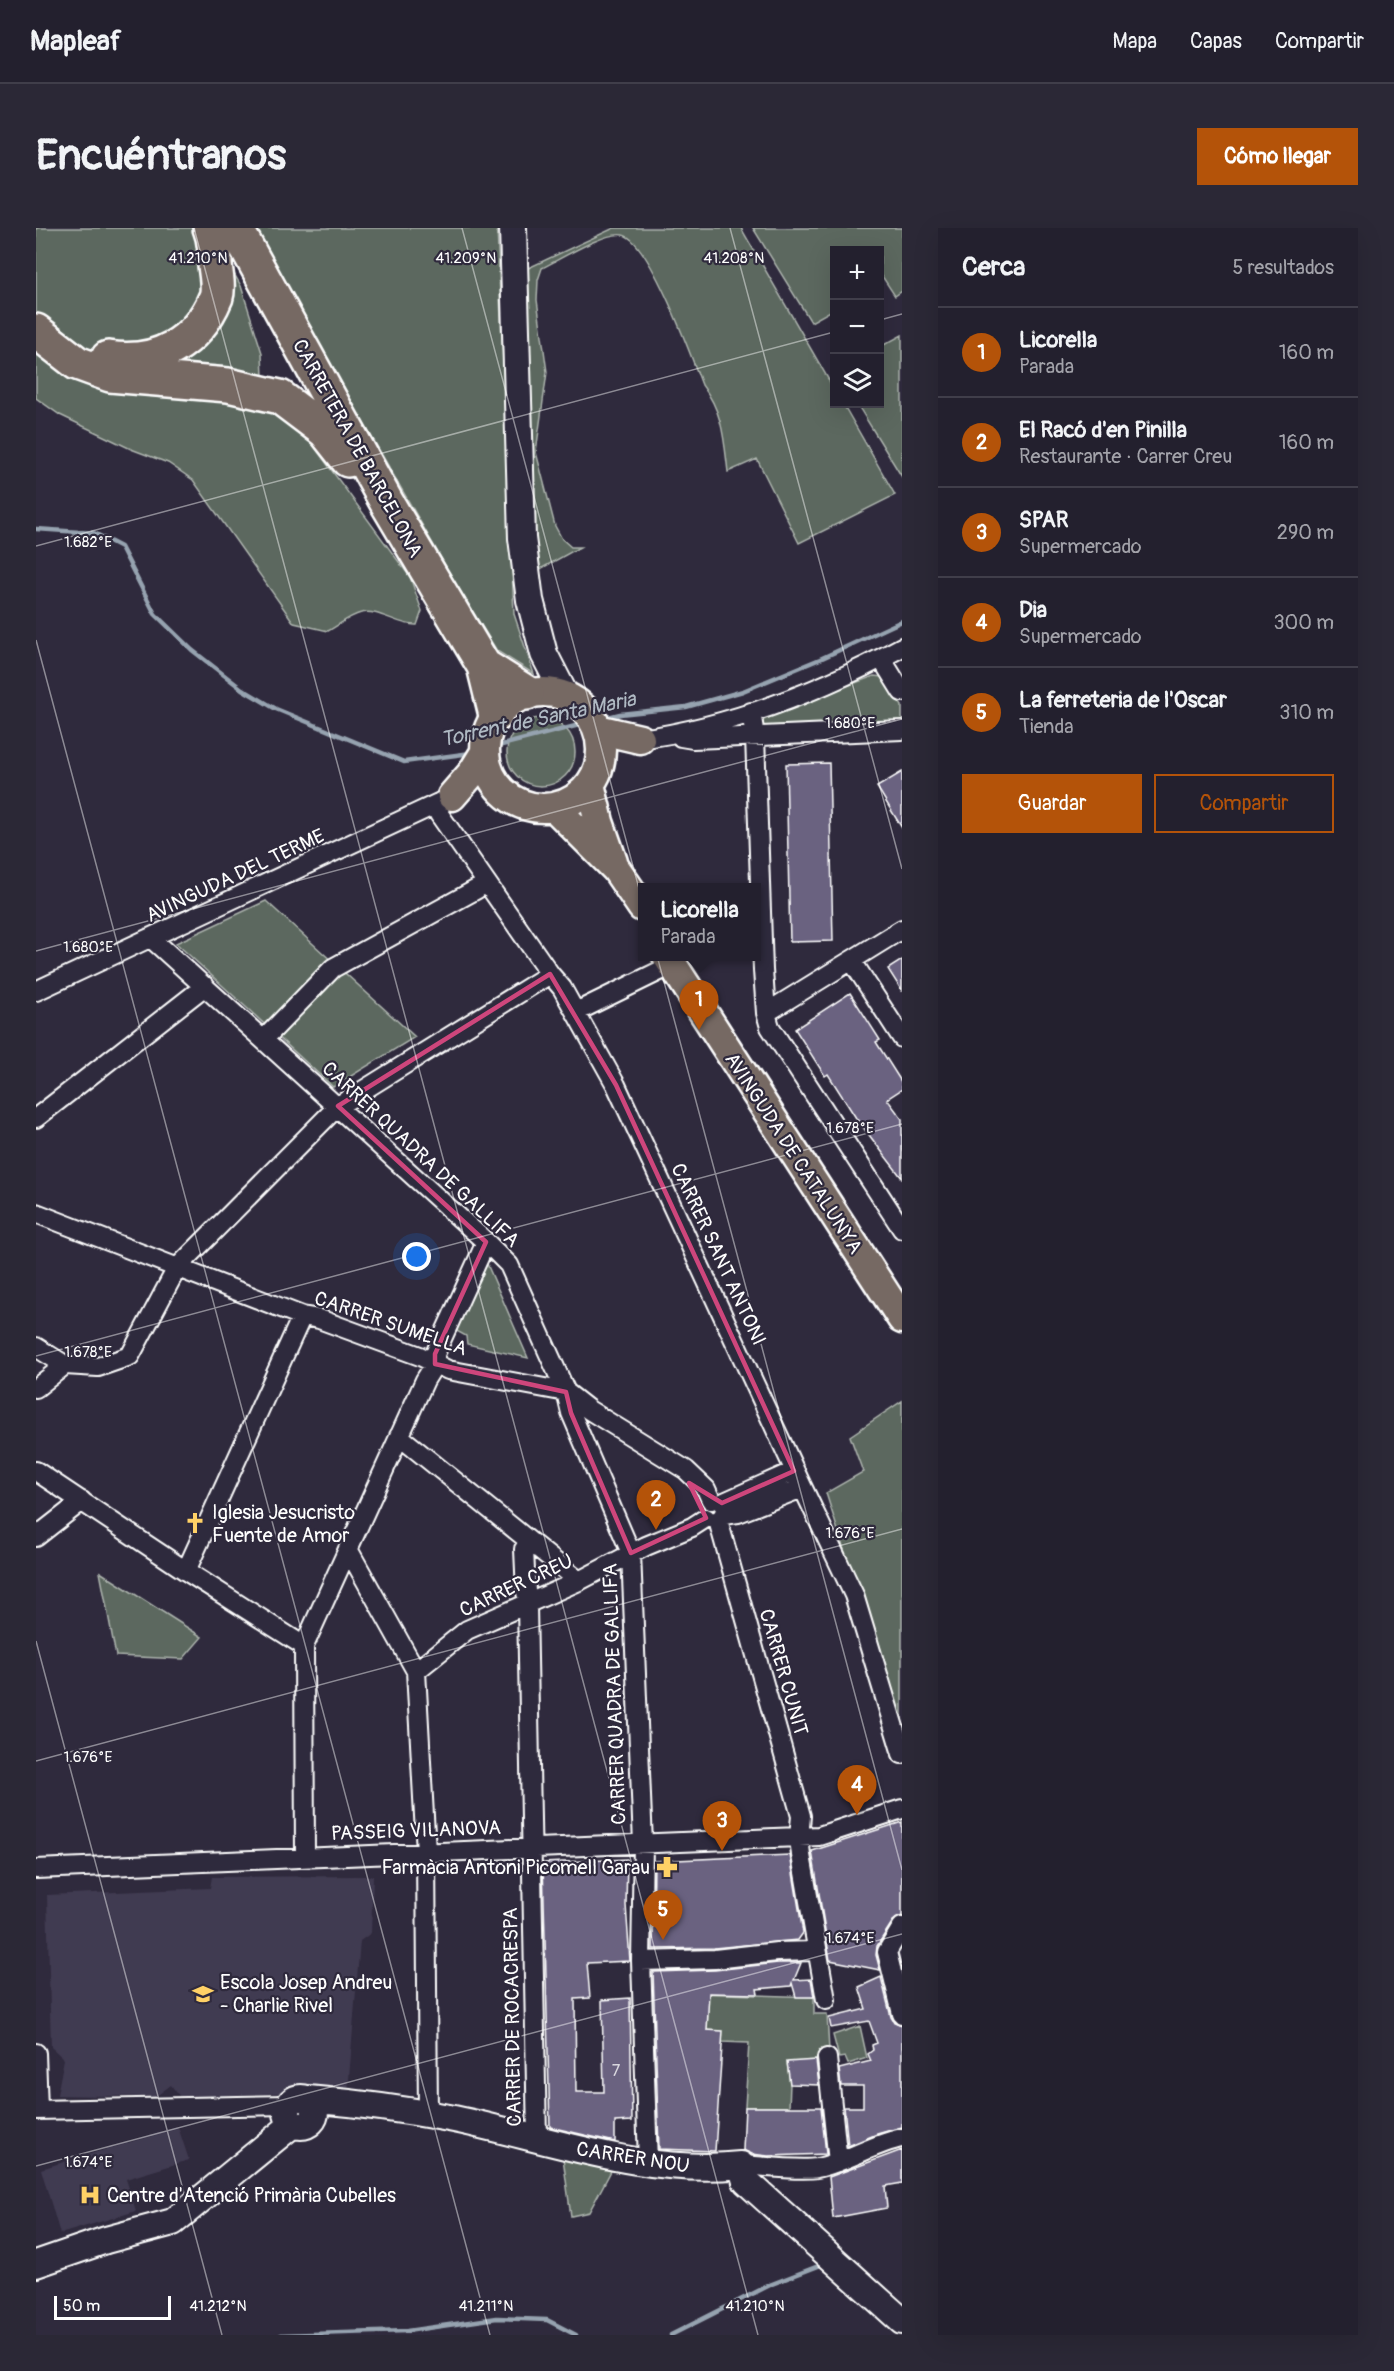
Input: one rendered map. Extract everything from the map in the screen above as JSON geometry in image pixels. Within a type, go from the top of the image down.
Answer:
[{"type":"highway","points":[[36,330],[77,350],[111,358],[141,360],[166,352],[194,333],[217,295],[214,238],[210,228]]},
{"type":"highway","name":"CARRETERA DE BARCELONA","points":[[236,228],[387,503],[484,666]]},
{"type":"highway","points":[[36,330],[77,363],[110,375],[228,385],[280,397],[325,431],[368,485],[387,503]]},
{"type":"highway","points":[[484,666],[527,693]]},
{"type":"highway","points":[[484,666],[496,715]]},
{"type":"main road","points":[[546,691],[564,696],[578,703],[593,722],[601,743],[597,772],[590,784],[574,798],[554,807],[536,807],[518,802],[503,792],[492,778],[486,762],[485,749],[488,730],[496,715],[510,702],[527,693],[546,691]]},
{"type":"main road","points":[[593,722],[640,739]]},
{"type":"main road","points":[[600,757],[640,739]]},
{"type":"main road","points":[[446,799],[472,773],[485,749]]},
{"type":"main road","points":[[590,784],[599,822],[616,869],[638,904]]},
{"type":"main road","points":[[446,799],[479,790],[503,792]]},
{"type":"main road","points":[[554,807],[616,869]]},
{"type":"main road","name":"AVINGUDA DE CATALUNYA","points":[[673,961],[902,1319]]},
{"type":"main road","name":"AVINGUDA DE CATALUNYA","points":[[674,961],[723,1024],[902,1300]]},
{"type":"street","points":[[513,228],[522,538],[530,600],[544,654],[564,696]]},
{"type":"street","points":[[640,739],[670,735],[751,712],[830,684],[902,647]]},
{"type":"street","points":[[881,658],[902,692]]},
{"type":"street","points":[[751,712],[755,736],[761,883]]},
{"type":"street","points":[[670,735],[693,739],[902,730]]},
{"type":"street","name":"AVINGUDA DEL TERME","points":[[36,992],[446,799]]},
{"type":"street","name":"CARRER SANT ANTONI","points":[[446,799],[439,814],[562,988],[616,1085],[794,1472],[854,1595],[902,1754]]},
{"type":"street","points":[[761,888],[766,1014],[770,1027],[899,1217]]},
{"type":"street","points":[[269,1034],[333,968],[477,889]]},
{"type":"street","points":[[766,1014],[902,929]]},
{"type":"street","name":"CARRER QUADRA DE GALLIFA","points":[[152,939],[338,1106],[486,1242],[508,1266],[566,1392],[571,1413],[632,1553],[643,1844],[641,1962],[648,2162]]},
{"type":"street","points":[[852,960],[902,1038]]},
{"type":"street","points":[[576,1012],[668,961]]},
{"type":"street","points":[[36,1347],[65,1365],[98,1367],[130,1356],[177,1268],[338,1106],[550,974]]},
{"type":"street","points":[[36,1118],[205,986]]},
{"type":"street","name":"CARRER SUMELLA","points":[[36,1212],[303,1316],[320,1318],[448,1370],[566,1392],[589,1410],[686,1470],[706,1489],[716,1511]]},
{"type":"street","points":[[305,1857],[304,1646],[425,1380],[435,1364],[435,1353],[486,1242]]},
{"type":"street","points":[[186,1571],[303,1316]]},
{"type":"street","points":[[36,1388],[65,1365]]},
{"type":"street","points":[[399,1436],[579,1581]]},
{"type":"street","points":[[36,1471],[304,1646]]},
{"type":"street","name":"CARRER CREU","points":[[416,1671],[467,1630],[526,1599],[579,1581],[632,1553],[692,1527],[716,1511],[794,1472]]},
{"type":"street","name":"CARRER CREU","points":[[716,1511],[738,1513],[802,1488]]},
{"type":"street","points":[[36,1537],[82,1501]]},
{"type":"street","name":"CARRER CUNIT","points":[[716,1511],[801,1816],[799,1838],[826,2000]]},
{"type":"street","points":[[348,1549],[416,1671],[426,1852],[428,2116]]},
{"type":"street","name":"CARRER DE ROCACRESPA","points":[[524,1549],[537,2140]]},
{"type":"street","name":"PASSEIG VILANOVA","points":[[36,1869],[799,1838],[819,1836],[902,1809]]},
{"type":"street","points":[[902,1927],[887,1952],[902,2014]]},
{"type":"street","points":[[641,1962],[818,1951]]},
{"type":"street","points":[[36,2053],[37,2110],[300,2112]]},
{"type":"street","points":[[827,2058],[838,2162]]},
{"type":"street","name":"CARRER NOU","points":[[300,2112],[363,2104],[447,2118],[591,2153],[648,2162],[713,2168],[741,2165],[815,2168],[838,2162],[884,2141],[902,2138]]},
{"type":"street","points":[[36,2264],[106,2240],[173,2222],[300,2112]]},
{"type":"street","points":[[741,2165],[746,2181],[902,2321]]},
{"type":"highlighted area","points":[[550,974],[616,1085],[794,1471],[722,1503],[689,1483],[706,1518],[631,1553],[571,1413],[566,1392],[435,1364],[435,1354],[486,1242],[338,1106]]},
{"type":"shaded area","name":"Escola Josep Andreu - Charlie Rivel","points":[[373,1876],[371,1933],[360,1941],[348,2091],[180,2097],[171,2085],[155,2097],[57,2095],[64,2059],[51,2047],[47,1895],[210,1888],[212,1877]]},
{"type":"shaded area","name":"Centre d'Atenció Primària Cubelles","points":[[178,2127],[189,2160],[126,2179],[136,2211],[60,2234],[41,2169]]},
{"type":"green space","points":[[36,228],[208,228],[241,286],[262,353],[263,377],[410,577],[422,611],[417,625],[368,612],[352,616],[328,631],[294,623],[193,480],[168,463],[131,449],[60,415],[36,398]]},
{"type":"green space","points":[[252,228],[497,228],[514,614],[534,674],[497,651],[456,584]]},
{"type":"green space","points":[[614,228],[741,228],[830,382],[830,408],[845,408],[895,495],[799,543],[757,459],[728,472],[724,437],[714,405],[702,385],[668,302],[645,257],[633,242],[623,235],[605,237],[542,268],[538,280],[537,300],[547,372],[536,452],[555,526],[562,539],[571,547],[580,547],[535,572],[524,270]]},
{"type":"green space","points":[[753,228],[902,228],[902,291],[895,296],[884,279],[884,246],[830,246],[830,311],[811,322]]},
{"type":"green space","points":[[902,335],[902,477],[859,408],[884,408],[884,345]]},
{"type":"green space","points":[[874,676],[882,677],[902,706],[902,722],[767,730],[762,725],[765,716]]},
{"type":"green space","points":[[534,718],[548,718],[560,723],[570,733],[575,752],[570,771],[560,781],[548,786],[534,786],[522,781],[512,771],[507,759],[507,745],[512,733],[522,723]]},
{"type":"green space","points":[[266,901],[415,1037],[333,1087],[176,943]]},
{"type":"green space","points":[[484,1257],[528,1358],[467,1344],[466,1336],[453,1329]]},
{"type":"green space","points":[[902,1401],[902,1731],[826,1493],[863,1472],[850,1436]]},
{"type":"green space","points":[[100,1572],[202,1637],[183,1659],[116,1656]]},
{"type":"green space","points":[[693,1993],[814,1997],[814,2014],[827,2014],[829,2051],[822,2060],[787,2063],[790,2084],[789,2107],[745,2107],[749,2043],[722,2042],[722,2032],[707,2030],[708,2012]]},
{"type":"green space","points":[[860,2026],[867,2058],[848,2064],[845,2057],[839,2058],[833,2035]]},
{"type":"green space","points":[[563,2158],[612,2169],[589,2212],[571,2216]]},
{"type":"building","points":[[829,763],[833,941],[790,942],[786,764]]},
{"type":"building","points":[[902,772],[902,828],[877,787]]},
{"type":"building","points":[[902,960],[902,991],[888,969]]},
{"type":"building","points":[[850,993],[880,1040],[876,1042],[902,1083],[902,1089],[887,1099],[902,1119],[902,1178],[856,1118],[828,1074],[825,1076],[795,1029]]},
{"type":"building","points":[[902,1822],[902,1916],[893,1921],[877,1946],[876,1955],[880,1970],[830,1960],[812,1851]]},
{"type":"building","points":[[790,1855],[803,1933],[798,1940],[714,1948],[653,1949],[654,1861]]},
{"type":"building","points":[[627,1859],[626,1905],[630,1961],[587,1963],[590,1998],[575,1999],[576,2092],[604,2092],[602,2000],[630,1998],[632,2121],[615,2122],[615,2142],[550,2127],[543,1863]]},
{"type":"building","points":[[778,1963],[801,1963],[794,1980],[811,1979],[814,1997],[796,1997],[792,1983],[791,1986],[757,1989],[758,1994],[709,1993],[707,2030],[723,2031],[715,2151],[659,2149],[653,1972],[715,1970]]},
{"type":"building","points":[[881,1977],[891,2017],[894,2022],[902,2025],[902,2127],[848,2146],[844,2107],[863,2107],[863,2086],[841,2086],[839,2069],[871,2061],[868,2054],[873,2050],[872,2045],[877,2043],[869,2021],[831,2028],[829,2018],[866,2009],[859,1987]]},
{"type":"building","points":[[816,2060],[819,2085],[790,2084],[787,2062]]},
{"type":"building","points":[[745,2107],[821,2107],[826,2154],[768,2156],[743,2150]]},
{"type":"building","points":[[902,2150],[902,2183],[885,2186],[887,2208],[833,2218],[829,2177]]},
{"type":"waterway","name":"Torrent de Santa Maria","points":[[36,529],[94,533],[121,547],[155,614],[192,650],[242,689],[276,709],[404,762],[471,753]]},
{"type":"waterway","name":"Torrent de Santa Maria","points":[[604,718],[620,714],[686,707],[743,691],[902,621]]},
{"type":"waterway","name":"Torrent de Santa Maria","points":[[494,747],[591,722]]},
{"type":"waterway","points":[[671,2335],[772,2284],[821,2265]]},
{"type":"waterway","points":[[281,2335],[407,2331],[497,2318],[547,2320],[576,2335]]},
{"type":"place","name":"Licorella","points":[[699,1030]]},
{"type":"place","name":"Iglesia Jesucristo Fuente de Amor","points":[[195,1523]]},
{"type":"place","name":"El Racó d'en Pinilla","points":[[656,1530]]},
{"type":"place","name":"Dia","points":[[857,1815]]},
{"type":"place","name":"SPAR","points":[[722,1851]]},
{"type":"place","name":"Farmàcia Antoni Picomell Garau","points":[[667,1867]]},
{"type":"place","name":"La ferreteria de l'Oscar","points":[[663,1940]]},
{"type":"place","name":"Escola Josep Andreu - Charlie Rivel","points":[[203,1994]]},
{"type":"place","name":"Centre d'Atenció Primària Cubelles","points":[[90,2195]]}]
